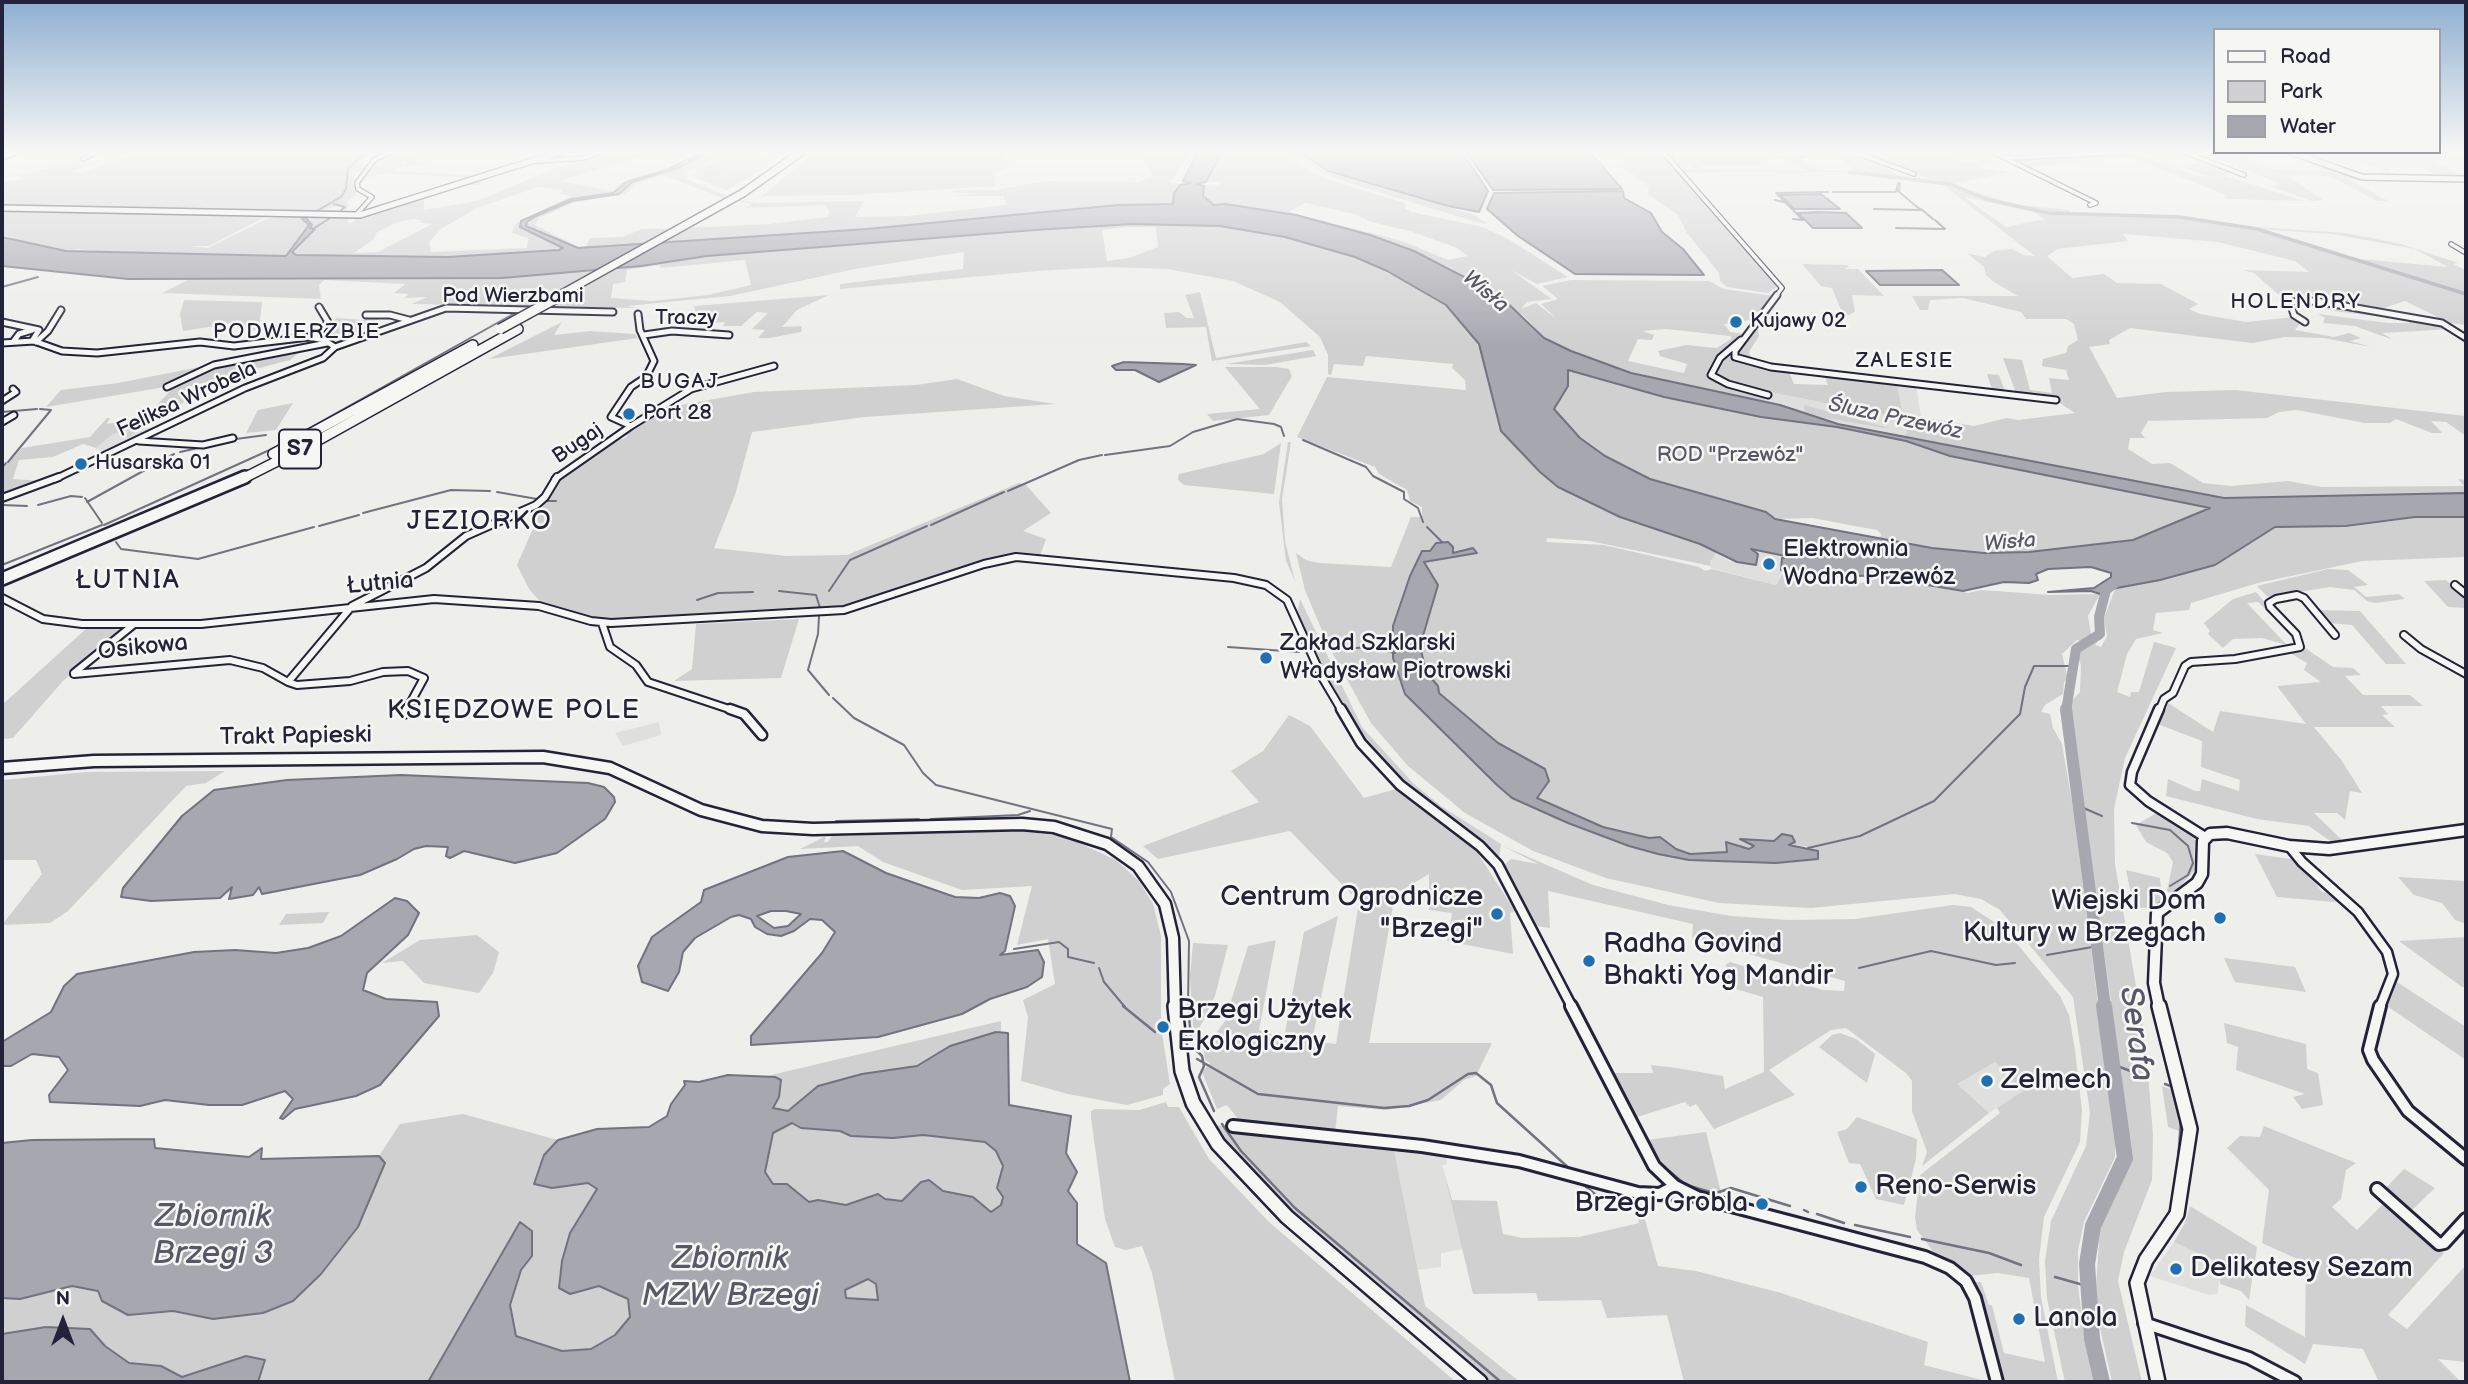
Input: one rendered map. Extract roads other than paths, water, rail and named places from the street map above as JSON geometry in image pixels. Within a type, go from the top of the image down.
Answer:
[{"type":"highway","name":"S7","points":[[2,573],[232,475],[701,217]]},
{"type":"highway","name":"S7","points":[[2,579],[241,479],[315,442],[718,217]]},
{"type":"street","points":[[1720,217],[1782,288],[1733,355],[1771,367],[2056,400]]},
{"type":"street","points":[[2451,244],[2466,253]]},
{"type":"street","points":[[2305,322],[2294,315],[2290,302],[2316,301],[2444,323],[2466,338]]},
{"type":"street","points":[[316,338],[328,322],[319,307]]},
{"type":"street","name":"Pod Wierzbami","points":[[332,345],[451,308],[613,312]]},
{"type":"street","points":[[34,341],[48,331],[61,310]]},
{"type":"street","name":"Bugaj","points":[[631,426],[611,417],[631,387],[646,377],[654,361],[640,330],[638,314]]},
{"type":"street","points":[[366,315],[390,315],[409,320]]},
{"type":"street","points":[[2,322],[40,332],[34,341]]},
{"type":"street","points":[[13,342],[21,333],[33,330]]},
{"type":"street","name":"Traczy","points":[[644,335],[672,331],[729,335]]},
{"type":"street","points":[[1748,335],[1720,358],[1711,375],[1722,382],[1768,395]]},
{"type":"street","name":"Feliksa Wrobela","points":[[2,344],[34,341],[62,351],[97,353],[200,342],[233,346],[316,338],[332,345],[323,358],[245,388],[55,479],[2,498]]},
{"type":"street","points":[[167,387],[214,365],[332,345]]},
{"type":"street","points":[[631,426],[691,389],[774,366]]},
{"type":"street","points":[[2,401],[16,392],[13,389]]},
{"type":"street","points":[[2,422],[14,415]]},
{"type":"street","name":"Bugaj","points":[[352,606],[426,568],[466,536],[536,505],[545,496],[555,478],[631,426]]},
{"type":"street","points":[[138,441],[203,445],[233,439]]},
{"type":"street","name":"Łutnia","points":[[2,598],[55,622],[233,622],[424,599],[539,606],[602,623],[766,616],[867,605],[984,564],[1016,557],[1234,578],[1277,590],[1287,600],[1323,679],[1361,743],[1400,785],[1480,846],[1498,865],[1654,1166],[1675,1186]]},
{"type":"street","points":[[2455,585],[2466,594]]},
{"type":"street","points":[[2335,635],[2304,598],[2297,595],[2269,603],[2296,634],[2301,647],[2235,659],[2191,662],[2185,666],[2173,693],[2164,699],[2130,785],[2148,801],[2205,837],[2222,833],[2289,846],[2336,848],[2466,830]]},
{"type":"street","points":[[288,682],[352,606]]},
{"type":"street","points":[[602,623],[601,627],[610,647],[636,665],[649,682],[744,714],[762,735]]},
{"type":"street","name":"Osikowa","points":[[133,624],[74,674],[230,660],[264,668],[297,685],[350,681],[383,672],[408,671],[424,678],[405,713]]},
{"type":"street","points":[[2404,635],[2421,649],[2466,674]]},
{"type":"street","name":"Trakt Papieski","points":[[2,768],[108,761],[550,757],[610,768],[701,810],[731,820],[777,828],[1040,825],[1088,836],[1107,844],[1138,866],[1157,890],[1170,920],[1174,946],[1175,1028],[1182,1071],[1193,1103],[1218,1144],[1244,1175],[1287,1217],[1480,1382]]},
{"type":"street","points":[[2158,1382],[2137,1290],[2139,1276],[2177,1214],[2189,1138],[2187,1108],[2168,1049],[2154,983],[2154,926],[2162,907],[2199,880],[2205,837]]},
{"type":"street","points":[[2289,846],[2302,862],[2358,912],[2387,952],[2392,974],[2374,1022],[2369,1049],[2373,1060],[2408,1111],[2466,1159]]},
{"type":"street","points":[[1233,1126],[1422,1146],[1507,1159],[1550,1167],[1608,1187],[1638,1194],[1660,1194],[1675,1186],[1716,1203],[1925,1256],[1950,1268],[1966,1281],[1975,1298],[1997,1382]]},
{"type":"street","points":[[2377,1189],[2439,1244],[2444,1243],[2466,1219]]},
{"type":"street","points":[[2143,1322],[2249,1358],[2295,1382]]},
{"type":"water","name":"Wisła","points":[[305,217],[312,225],[310,228],[315,229],[292,252],[296,255],[448,257],[563,248],[520,227],[521,221],[535,217],[526,226],[578,248],[867,229],[997,217],[1302,217],[1370,235],[1414,251],[1499,295],[1544,338],[1631,373],[1780,405],[1838,424],[2224,498],[2466,493],[2466,517],[2415,517],[2346,526],[2275,527],[2215,565],[2160,580],[2106,590],[2100,594],[2091,591],[2048,592],[2094,588],[2111,577],[2111,573],[2091,567],[2048,569],[2036,574],[2038,580],[2029,583],[2004,582],[1963,591],[1874,576],[1801,575],[1781,570],[1782,558],[1795,558],[1751,549],[1758,554],[1756,565],[1737,562],[1700,544],[1620,517],[1558,487],[1540,472],[1501,431],[1479,344],[1446,305],[1387,271],[1355,257],[1285,237],[1220,226],[1132,224],[1036,230],[707,256],[641,266],[502,278],[128,279],[2,266],[2,237],[66,251],[286,256],[309,225],[302,219]],"holes":[[[1568,370],[1664,397],[1761,417],[1837,427],[1906,441],[1950,456],[2210,508],[2133,540],[2029,552],[1984,553],[1932,548],[1775,519],[1766,512],[1650,479],[1605,456],[1580,438],[1554,409],[1568,386]]]},
{"type":"water","points":[[1496,217],[1653,217],[1662,232],[1683,249],[1704,275],[1575,274],[1518,236]]},
{"type":"water","points":[[1802,217],[1850,217],[1862,228],[1813,228]]},
{"type":"water","points":[[1942,270],[1959,285],[1880,285],[1866,271]]},
{"type":"water","points":[[1124,362],[1196,365],[1159,382],[1135,370],[1116,370],[1112,366]]},
{"type":"water","points":[[1448,542],[1453,547],[1453,553],[1473,548],[1477,553],[1424,562],[1438,585],[1420,646],[1426,672],[1438,686],[1439,693],[1498,743],[1545,769],[1549,781],[1537,798],[1603,827],[1649,838],[1660,837],[1676,849],[1690,854],[1727,852],[1726,842],[1749,849],[1754,846],[1740,839],[1774,841],[1782,834],[1792,836],[1795,842],[1789,845],[1818,851],[1818,859],[1776,863],[1689,860],[1658,854],[1568,823],[1512,798],[1405,694],[1393,658],[1393,626],[1410,576],[1422,551],[1430,551],[1436,543]]},
{"type":"water","points":[[401,775],[588,783],[604,787],[614,797],[615,802],[605,819],[557,853],[515,863],[464,851],[450,858],[446,856],[448,847],[426,846],[360,875],[262,894],[259,887],[253,895],[229,899],[232,887],[220,898],[151,901],[121,897],[123,888],[182,816],[214,790],[287,780]]},
{"type":"water","points":[[843,851],[886,873],[955,897],[979,898],[1000,893],[1010,896],[1015,906],[1005,951],[1000,955],[1038,950],[1044,962],[1042,977],[1027,987],[990,999],[962,1014],[878,1037],[751,1045],[751,1036],[822,953],[835,932],[822,920],[810,919],[794,931],[781,936],[767,934],[755,927],[751,919],[739,915],[695,938],[683,952],[679,972],[668,991],[642,982],[638,966],[652,937],[701,902],[704,890],[788,857]],"holes":[[[771,911],[801,914],[788,926],[774,928],[757,916]]]},
{"type":"water","points":[[395,898],[407,901],[419,913],[408,935],[367,973],[363,990],[386,999],[437,1002],[439,1016],[380,1085],[356,1096],[295,1109],[283,1119],[280,1118],[293,1099],[285,1091],[242,1105],[209,1105],[165,1100],[140,1106],[50,1102],[49,1095],[68,1070],[59,1057],[32,1054],[11,1066],[2,1066],[2,1042],[51,1012],[64,986],[77,974],[194,952],[235,950],[276,953],[308,948],[341,936]]},
{"type":"water","name":"Zbiornik MZW Brzegi","points":[[996,1032],[1008,1033],[1009,1105],[1071,1116],[1066,1153],[1077,1172],[1068,1191],[1077,1203],[1077,1244],[1106,1263],[1130,1382],[428,1382],[520,1222],[532,1231],[532,1256],[521,1270],[510,1305],[516,1336],[562,1351],[591,1349],[615,1335],[630,1317],[628,1299],[599,1286],[570,1294],[559,1288],[562,1261],[570,1233],[597,1189],[588,1183],[552,1188],[534,1184],[544,1155],[558,1140],[597,1129],[649,1127],[667,1116],[671,1104],[685,1085],[684,1081],[699,1082],[728,1075],[775,1077],[781,1080],[779,1097],[773,1108],[788,1111],[818,1086],[862,1074],[917,1066],[950,1046]],"holes":[[[792,1123],[801,1128],[840,1131],[851,1136],[893,1138],[923,1135],[985,1142],[996,1151],[1003,1166],[997,1188],[1003,1197],[1001,1205],[991,1212],[973,1197],[943,1191],[929,1180],[921,1182],[902,1201],[885,1199],[878,1194],[846,1205],[818,1200],[809,1202],[787,1184],[773,1184],[765,1172],[773,1133]],[[868,1279],[876,1284],[878,1300],[846,1298],[845,1290]]]},
{"type":"water","name":"Zbiornik Brzegi 3","points":[[154,1139],[155,1148],[249,1157],[262,1148],[261,1159],[379,1156],[385,1163],[358,1227],[321,1274],[293,1301],[263,1313],[213,1319],[173,1311],[128,1315],[102,1301],[98,1291],[72,1286],[20,1299],[2,1298],[2,1143],[32,1140]]},
{"type":"water","points":[[46,1327],[90,1329],[105,1346],[129,1363],[161,1366],[182,1377],[246,1356],[265,1360],[258,1382],[2,1382],[2,1334]]},
{"type":"waterway","points":[[1800,217],[1803,220]]},
{"type":"waterway","points":[[2166,217],[2257,229],[2466,294]]},
{"type":"waterway","points":[[313,229],[330,218]]},
{"type":"waterway","points":[[1793,219],[1802,220]]},
{"type":"waterway","points":[[1896,228],[1945,229],[1935,220]]},
{"type":"waterway","points":[[2,287],[38,277]]},
{"type":"waterway","points":[[104,525],[274,448],[515,313]]},
{"type":"waterway","points":[[2,412],[37,409]]},
{"type":"waterway","points":[[8,462],[51,410],[40,409]]},
{"type":"waterway","points":[[1105,455],[1170,446],[1193,432],[1237,419],[1274,424],[1281,427],[1284,436]]},
{"type":"waterway","points":[[236,439],[266,435]]},
{"type":"waterway","points":[[1303,440],[1366,467],[1373,476],[1404,492],[1404,499],[1418,508],[1423,522]]},
{"type":"waterway","points":[[180,452],[198,448]]},
{"type":"waterway","points":[[88,502],[174,454]]},
{"type":"waterway","points":[[1008,491],[1079,460],[1102,455]]},
{"type":"waterway","points":[[2,468],[6,463]]},
{"type":"waterway","points":[[363,513],[451,490],[490,491]]},
{"type":"waterway","points":[[497,492],[537,499]]},
{"type":"waterway","points":[[931,525],[1004,492]]},
{"type":"waterway","points":[[38,505],[71,496],[82,497]]},
{"type":"waterway","points":[[85,498],[88,502]]},
{"type":"waterway","points":[[546,501],[556,501]]},
{"type":"waterway","points":[[88,502],[102,523]]},
{"type":"waterway","points":[[2,505],[27,506]]},
{"type":"waterway","points":[[319,526],[359,515]]},
{"type":"waterway","points":[[2,565],[102,525]]},
{"type":"waterway","points":[[829,591],[850,560],[927,526]]},
{"type":"waterway","points":[[116,542],[121,549],[198,559],[314,527]]},
{"type":"waterway","points":[[1427,527],[1442,542]]},
{"type":"waterway","name":"Serafa","points":[[2066,710],[2076,649],[2100,634],[2099,617],[2106,590],[2115,583]]},
{"type":"waterway","points":[[779,591],[816,595],[820,608]]},
{"type":"waterway","points":[[697,600],[718,593],[753,592]]},
{"type":"waterway","points":[[819,616],[818,634],[808,670],[829,695]]},
{"type":"waterway","points":[[1228,647],[1299,652]]},
{"type":"waterway","points":[[1333,650],[1368,647],[1395,653]]},
{"type":"waterway","points":[[1808,848],[1860,836],[1934,801],[2020,714],[2025,687],[2034,666],[2073,666]]},
{"type":"waterway","points":[[833,698],[854,718],[904,745],[923,773],[936,785],[1112,829],[1111,837],[1148,862],[1171,892],[1189,941],[1188,1006]]},
{"type":"waterway","name":"Serafa","points":[[2066,710],[2105,1007]]},
{"type":"waterway","points":[[2079,806],[2102,816]]},
{"type":"waterway","points":[[931,819],[1018,815],[1030,811]]},
{"type":"waterway","points":[[836,821],[919,819]]},
{"type":"waterway","points":[[2132,823],[2170,830],[2188,846],[2193,863],[2188,875],[2170,886]]},
{"type":"waterway","points":[[1014,949],[1059,942],[1068,949],[1068,957],[1094,963]]},
{"type":"waterway","points":[[2047,955],[2098,946]]},
{"type":"waterway","points":[[1859,968],[1931,951],[1996,965],[2015,963]]},
{"type":"waterway","points":[[1099,968],[1104,982],[1125,1007]]},
{"type":"waterway","points":[[1123,1006],[1155,1032]]},
{"type":"waterway","points":[[1188,1006],[1191,1038]]},
{"type":"waterway","name":"Serafa","points":[[2102,1382],[2092,1339],[2087,1264],[2093,1226],[2125,1158],[2104,1006]]},
{"type":"waterway","points":[[1193,1047],[1202,1056],[1203,1063]]},
{"type":"waterway","points":[[1197,1059],[1203,1063]]},
{"type":"waterway","points":[[1203,1063],[1258,1094],[1384,1108],[1409,1106],[1428,1100],[1468,1074],[1476,1073],[1491,1085],[1497,1103],[1571,1170]]},
{"type":"waterway","points":[[1203,1063],[1199,1077],[1214,1111]]},
{"type":"waterway","points":[[2112,1064],[2133,1072]]},
{"type":"waterway","points":[[2165,1084],[2173,1087]]},
{"type":"waterway","points":[[2178,1162],[2181,1119]]},
{"type":"waterway","points":[[1222,1124],[1241,1151],[1295,1208],[1501,1382]]},
{"type":"waterway","points":[[1664,1167],[1686,1185],[1714,1193]]},
{"type":"waterway","points":[[1584,1185],[1596,1195],[1681,1201]]},
{"type":"waterway","points":[[1713,1194],[1731,1188],[1790,1206]]},
{"type":"waterway","points":[[1804,1210],[1808,1212]]},
{"type":"waterway","points":[[1817,1214],[1844,1223]]},
{"type":"waterway","points":[[1855,1225],[1910,1237]]},
{"type":"waterway","points":[[1922,1239],[1989,1253],[2021,1265]]},
{"type":"waterway","points":[[2055,1277],[2087,1286]]},
{"type":"place","name":"Kujawy 02","points":[[1736,322]]},
{"type":"place","name":"Port 28","points":[[629,414]]},
{"type":"place","name":"Husarska 01","points":[[81,464]]},
{"type":"place","name":"Elektrownia Wodna Przewóz","points":[[1769,564]]},
{"type":"place","name":"Zakład Szklarski Władysław Piotrowski","points":[[1266,658]]},
{"type":"place","name":"Centrum Ogrodnicze \"Brzegi\"","points":[[1497,914]]},
{"type":"place","name":"Wiejski Dom Kultury w Brzegach","points":[[2220,918]]},
{"type":"place","name":"Radha Govind Bhakti Yog Mandir","points":[[1589,961]]},
{"type":"place","name":"Brzegi Użytek Ekologiczny","points":[[1163,1027]]},
{"type":"place","name":"Zelmech","points":[[1987,1081]]},
{"type":"place","name":"Reno-Serwis","points":[[1861,1187]]},
{"type":"place","name":"Brzegi Grobla","points":[[1762,1204]]},
{"type":"place","name":"Delikatesy Sezam","points":[[2176,1269]]},
{"type":"place","name":"Lanola","points":[[2019,1319]]},
{"type":"district","name":"HOLENDRY","points":[[2296,303]]},
{"type":"district","name":"PODWIERZBIE","points":[[297,333]]},
{"type":"district","name":"ZALESIE","points":[[1905,362]]},
{"type":"district","name":"BUGAJ","points":[[680,383]]},
{"type":"district","name":"JEZIORKO","points":[[480,522]]},
{"type":"district","name":"ŁUTNIA","points":[[128,581]]},
{"type":"district","name":"KSIĘDZOWE POLE","points":[[514,711]]},
{"type":"water label","name":"Śluza Przewóz","points":[[1895,419]]},
{"type":"park label","name":"ROD \"Przewóz\"","points":[[1730,456]]}]
